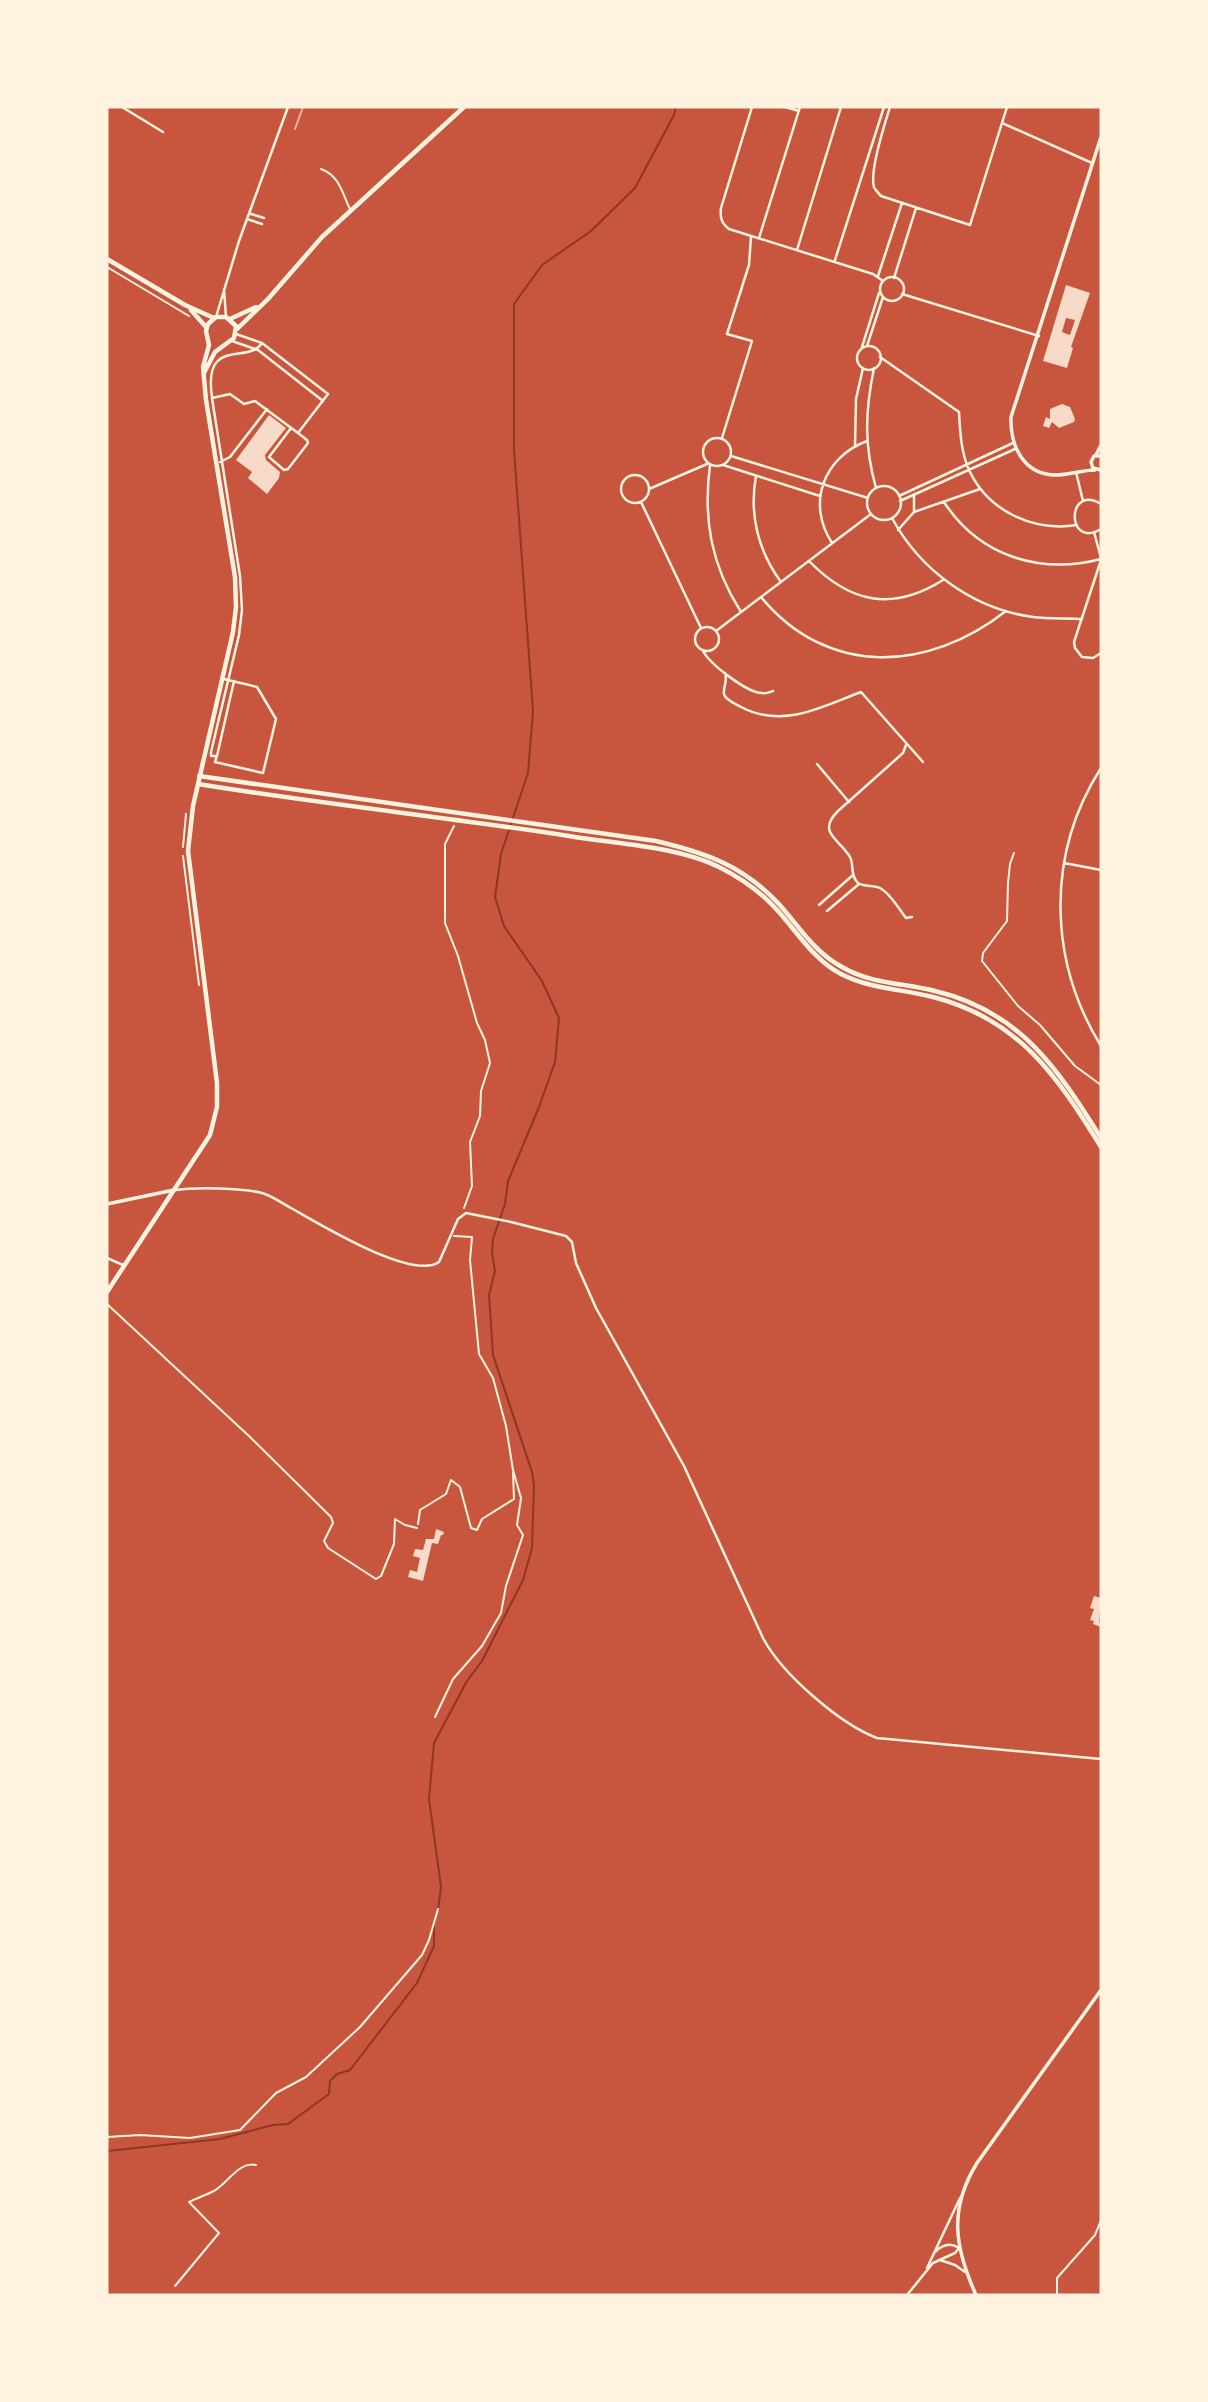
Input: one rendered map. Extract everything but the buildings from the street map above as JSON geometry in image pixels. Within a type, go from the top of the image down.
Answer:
[{"type":"main road","points":[[204,373],[220,346],[232,341],[240,324],[268,299],[315,245],[464,107]]},
{"type":"main road","points":[[107,258],[185,305],[215,318],[228,318],[254,309],[268,299]]},
{"type":"main road","points":[[107,1292],[210,1135],[217,1107],[188,851],[199,776],[225,679],[236,614],[235,577],[204,373],[210,341],[207,327],[185,305]]},
{"type":"main road","points":[[207,327],[215,318]]},
{"type":"main road","points":[[228,318],[236,332]]},
{"type":"main road","points":[[210,341],[220,346]]},
{"type":"main road","points":[[199,776],[673,853],[718,866],[764,896],[809,948],[841,973],[880,988],[934,997],[958,1005],[1000,1026],[1023,1042],[1068,1096],[1101,1147]]},
{"type":"main road","points":[[198,784],[656,841],[718,859],[751,878],[779,905],[811,943],[842,967],[880,982],[960,998],[991,1013],[1037,1048],[1054,1067],[1101,1139]]},
{"type":"street","points":[[122,107],[163,132]]},
{"type":"street","points":[[215,318],[224,285],[288,107]]},
{"type":"street","points":[[752,107],[720,212],[723,225],[878,276],[883,282]]},
{"type":"street","points":[[759,238],[799,109],[785,107]]},
{"type":"street","points":[[797,250],[841,107]]},
{"type":"street","points":[[834,262],[884,107]]},
{"type":"street","points":[[890,107],[877,154],[874,187],[881,196],[970,225],[1007,107]]},
{"type":"street","points":[[1002,123],[1093,164]]},
{"type":"street","points":[[1099,470],[1060,475],[1044,473],[1026,463],[1010,434],[1012,417],[1101,137]]},
{"type":"street","points":[[321,169],[332,175],[341,186],[351,210]]},
{"type":"street","points":[[878,276],[902,203]]},
{"type":"street","points":[[894,278],[916,208]]},
{"type":"street","points":[[249,213],[264,218]]},
{"type":"street","points":[[247,219],[262,224]]},
{"type":"street","points":[[722,438],[752,341],[727,334],[749,265],[751,236]]},
{"type":"street","points":[[855,446],[856,399],[863,368],[857,359],[883,282],[894,278]]},
{"type":"street","points":[[894,278],[902,283],[902,294]]},
{"type":"street","points":[[224,285],[228,318]]},
{"type":"street","points":[[861,349],[867,346],[883,298],[880,290]]},
{"type":"street","points":[[902,294],[1039,336]]},
{"type":"street","points":[[883,298],[894,300],[902,294]]},
{"type":"street","points":[[236,332],[262,343],[328,394],[298,433]]},
{"type":"street","points":[[232,341],[258,350],[323,401]]},
{"type":"street","points":[[258,350],[262,343]]},
{"type":"street","points":[[867,346],[877,350],[880,357],[959,412],[960,436],[969,470],[1000,508],[1026,522],[1048,527],[1076,525]]},
{"type":"street","points":[[216,756],[211,752],[242,610],[238,562],[219,463],[211,377],[219,360],[231,354],[258,350]]},
{"type":"street","points":[[876,488],[867,441],[866,418],[874,368],[880,357]]},
{"type":"street","points":[[863,368],[874,368]]},
{"type":"street","points":[[306,389],[312,382]]},
{"type":"street","points":[[212,398],[230,394],[244,404],[255,401],[267,409],[307,440],[308,443],[288,470],[284,470],[269,457],[291,428]]},
{"type":"street","points":[[211,428],[212,398]]},
{"type":"street","points":[[219,463],[228,459],[267,409]]},
{"type":"street","points":[[723,465],[731,456],[730,445],[722,438],[713,438],[705,445],[703,453],[709,464],[707,506],[712,548],[722,578],[741,612]]},
{"type":"street","points":[[832,543],[821,518],[822,484],[833,464],[855,446],[867,441]]},
{"type":"street","points":[[899,496],[1013,443]]},
{"type":"street","points":[[1099,470],[1091,462],[1099,456],[1101,445]]},
{"type":"street","points":[[900,501],[1016,449]]},
{"type":"street","points":[[731,456],[868,498]]},
{"type":"street","points":[[649,489],[709,464],[723,465],[820,496]]},
{"type":"street","points":[[1076,472],[1083,501]]},
{"type":"street","points":[[638,476],[646,480],[649,489],[647,497],[635,503],[627,501],[622,493],[622,484],[628,477],[638,476]]},
{"type":"street","points":[[757,476],[753,497],[759,538],[768,563],[781,582]]},
{"type":"street","points":[[889,487],[899,496],[899,511],[892,518],[882,520],[871,514],[868,498],[876,488],[889,487]]},
{"type":"street","points":[[898,530],[914,512],[981,488]]},
{"type":"street","points":[[914,512],[915,494]]},
{"type":"street","points":[[1101,504],[1093,500],[1083,501],[1074,512],[1076,525],[1086,533],[1101,529]]},
{"type":"street","points":[[641,502],[701,628]]},
{"type":"street","points":[[944,502],[965,528],[1009,556],[1031,563],[1058,566],[1101,559]]},
{"type":"street","points":[[716,631],[871,514]]},
{"type":"street","points":[[892,518],[916,553],[944,579],[975,600],[1033,617],[1082,619]]},
{"type":"street","points":[[229,537],[232,524]]},
{"type":"street","points":[[1094,533],[1101,559],[1074,648],[1082,657],[1088,659],[1101,653]]},
{"type":"street","points":[[809,561],[825,577],[844,590],[865,597],[883,599],[910,596],[944,579]]},
{"type":"street","points":[[235,577],[238,562]]},
{"type":"street","points":[[761,597],[785,622],[818,642],[852,654],[878,658],[909,656],[935,650],[967,636],[1006,611]]},
{"type":"street","points":[[703,651],[710,652],[719,640],[716,631],[708,627],[701,628],[694,638],[696,646],[707,658],[753,691],[762,694],[774,691]]},
{"type":"street","points":[[725,673],[726,698],[747,710],[768,715],[787,717],[807,714],[861,692],[923,762]]},
{"type":"street","points":[[225,679],[234,681],[257,687],[276,719],[263,773],[215,762],[234,681]]},
{"type":"street","points":[[905,741],[907,747],[904,753],[831,818],[830,825],[831,835],[851,858],[853,875],[859,883],[880,888],[906,918],[912,917]]},
{"type":"street","points":[[817,764],[849,802]]},
{"type":"street","points":[[1101,768],[1080,808],[1064,863],[1059,911],[1066,964],[1083,1013],[1101,1046]]},
{"type":"street","points":[[1064,863],[1101,870]]},
{"type":"street","points":[[819,905],[853,875]]},
{"type":"street","points":[[827,911],[859,883]]},
{"type":"street","points":[[107,1204],[174,1190],[217,1189],[263,1193],[380,1254],[426,1267],[436,1265],[441,1259],[461,1216],[466,1213],[564,1235],[572,1242],[576,1263],[596,1308],[684,1465],[763,1638],[779,1662],[795,1679],[847,1721],[877,1738],[1101,1759]]},
{"type":"street","points":[[107,1258],[124,1265]]},
{"type":"street","points":[[107,1304],[250,1437],[331,1517],[333,1523],[324,1541],[328,1548],[376,1579],[381,1576],[394,1544],[395,1519],[417,1528]]},
{"type":"street","points":[[925,2271],[977,2164],[1101,1990]]},
{"type":"street","points":[[964,2188],[957,2220],[959,2248],[976,2295]]},
{"type":"street","points":[[935,2252],[953,2244],[959,2248]]},
{"type":"street","points":[[907,2295],[936,2260],[949,2256],[959,2248]]},
{"type":"street","points":[[936,2260],[955,2265],[966,2272]]},
{"type":"path","points":[[107,267],[194,318]]},
{"type":"path","points":[[186,815],[183,862],[200,990]]},
{"type":"path","points":[[455,826],[445,844],[445,923],[485,1040],[490,1063],[481,1091],[480,1116],[470,1142],[472,1186],[461,1216]]},
{"type":"path","points":[[1014,853],[1008,883],[1007,921],[984,953],[982,961],[1018,1006],[1040,1025],[1075,1066],[1101,1085]]},
{"type":"path","points":[[435,1717],[453,1679],[482,1646],[501,1613],[506,1587],[523,1535],[517,1525],[521,1498],[512,1455],[493,1378],[479,1354],[470,1260],[472,1237],[454,1236]]},
{"type":"path","points":[[417,1528],[420,1510],[446,1494],[452,1480],[460,1488],[471,1528],[477,1530],[482,1519],[514,1499],[512,1455]]},
{"type":"path","points":[[107,2137],[141,2135],[190,2138],[240,2130],[276,2092],[306,2077],[360,2027],[422,1955],[438,1909]]},
{"type":"path","points":[[175,2286],[219,2233],[189,2202],[214,2190],[242,2167],[256,2165]]},
{"type":"path","points":[[1057,2295],[1057,2278],[1096,2235],[1101,2220]]},
{"type":"waterway","points":[[438,1910],[441,1887],[429,1799],[434,1743],[467,1681],[482,1661],[523,1580],[532,1548],[532,1472],[493,1355],[489,1295],[495,1271],[493,1239],[505,1204],[508,1181],[555,1062],[559,1018],[542,981],[504,926],[495,897],[501,854],[528,773],[533,711],[514,450],[514,304],[542,265],[591,231],[635,188],[676,107]]},
{"type":"waterway","points":[[107,2151],[220,2139],[273,2125],[288,2124],[329,2094],[330,2081],[337,2074],[350,2070],[417,1983],[434,1946],[434,1926]]},
{"type":"railway","points":[[295,129],[303,107]]}]
